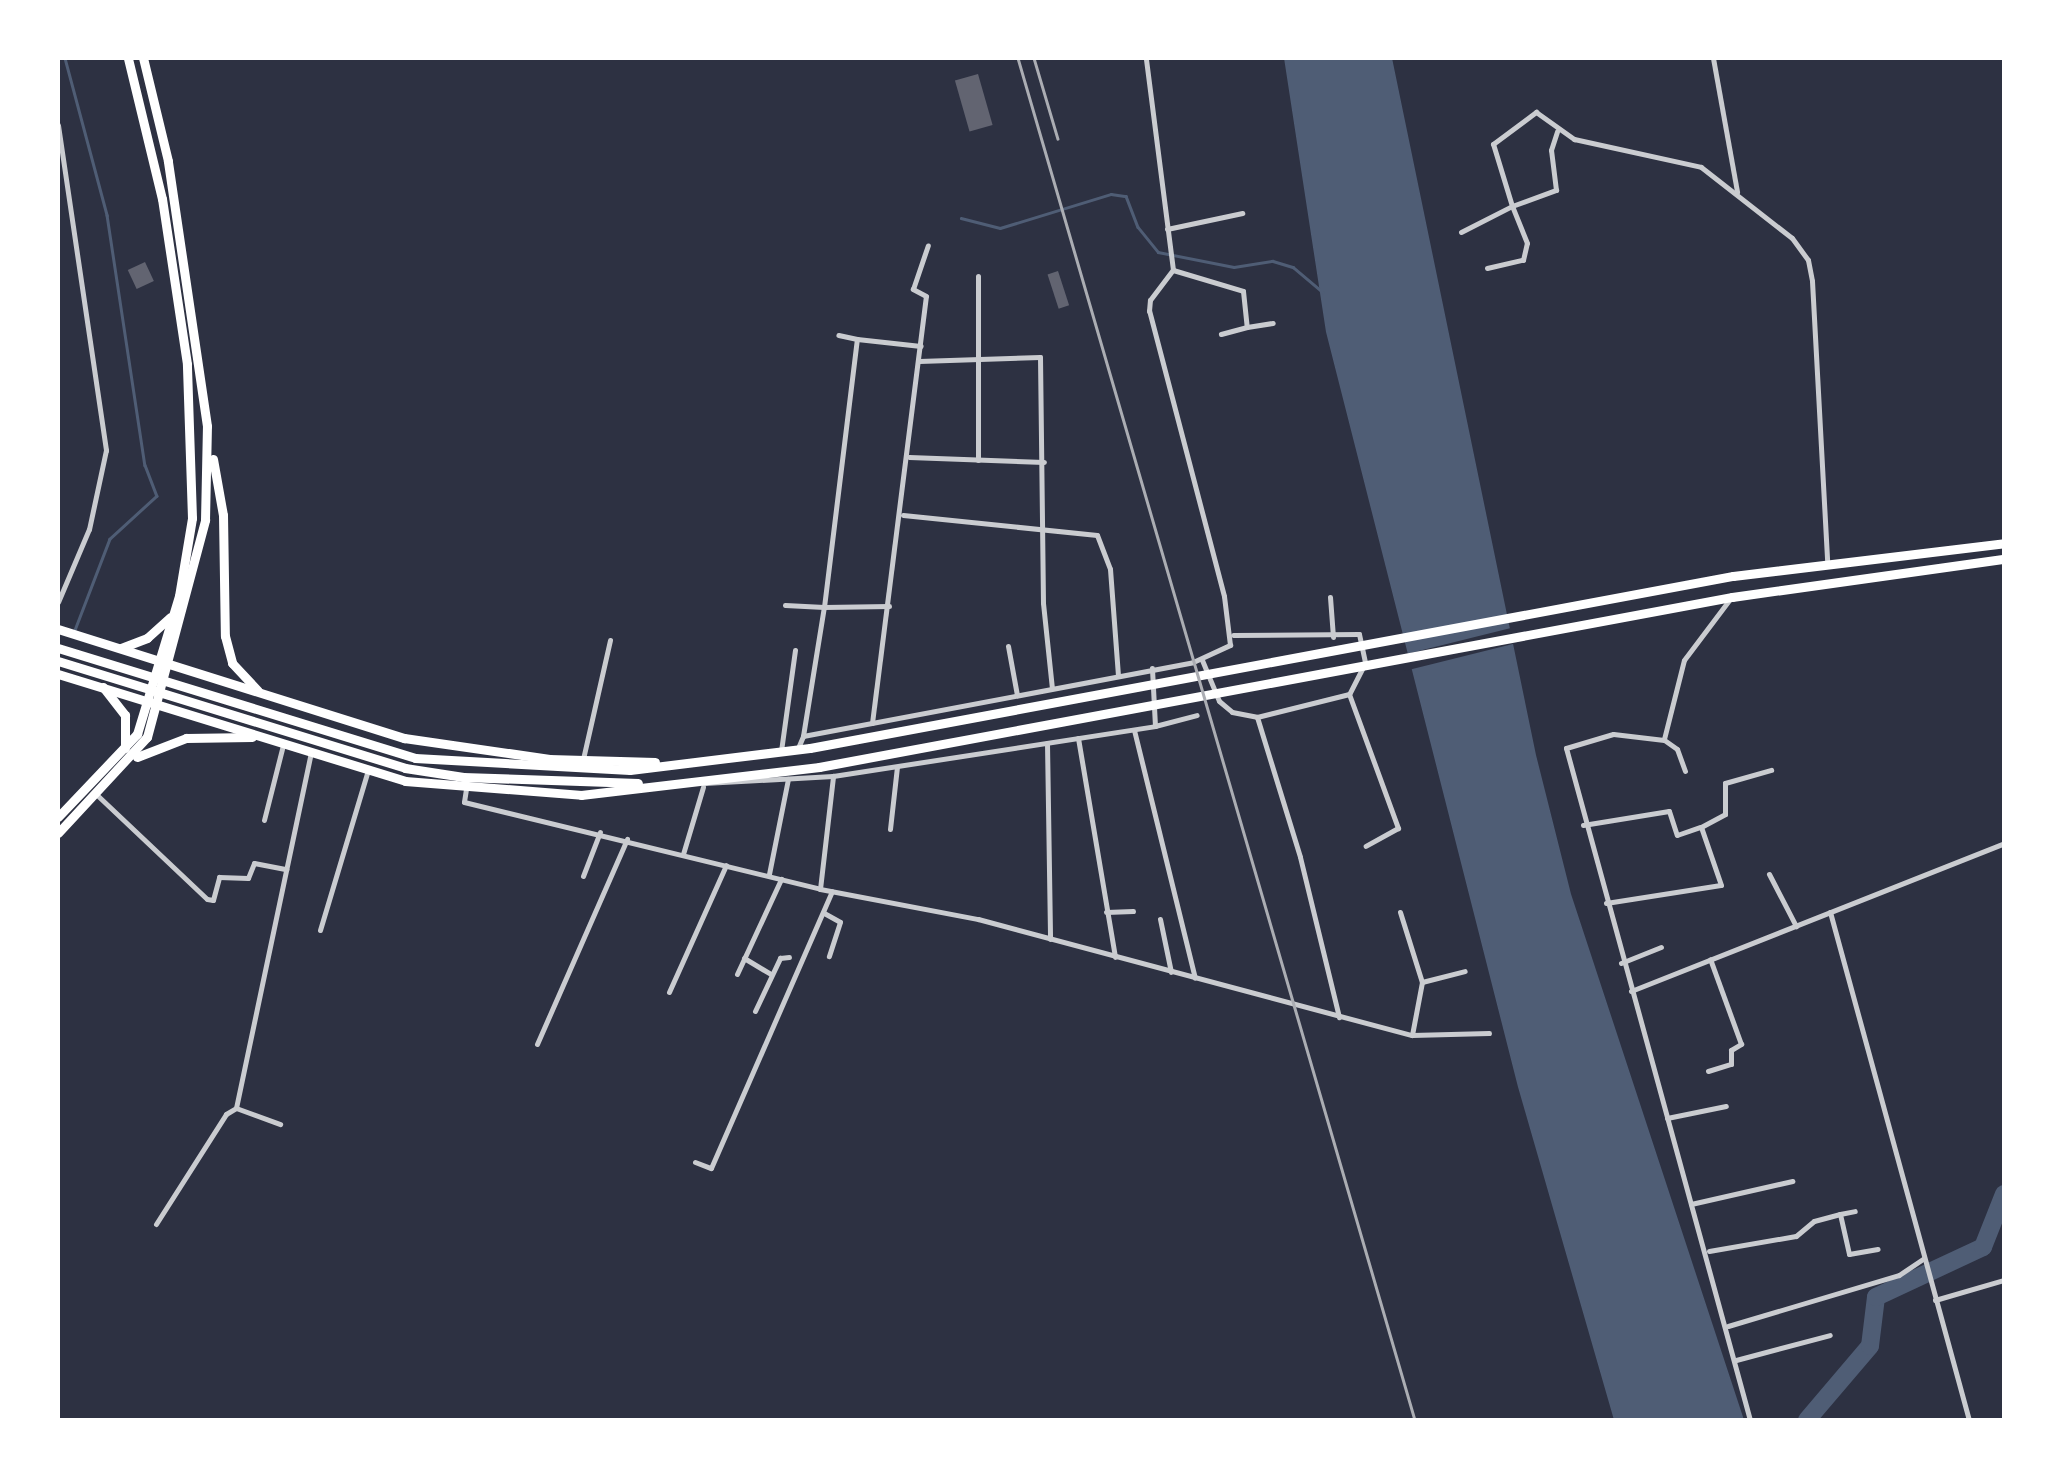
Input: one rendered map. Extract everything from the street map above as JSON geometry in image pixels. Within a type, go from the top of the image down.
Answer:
[{"type":"highway","points":[[128,58],[162,200],[194,420],[192,518],[165,662]]},
{"type":"highway","points":[[142,58],[168,160],[223,515],[225,636],[238,671],[263,696]]},
{"type":"highway","points":[[58,833],[129,755],[154,700],[201,542],[210,446]]},
{"type":"highway","points":[[58,648],[416,758],[578,771],[781,753],[1733,576],[2004,543]]},
{"type":"highway","points":[[58,661],[406,768],[576,784],[704,784],[820,767],[1732,597],[2004,560]]},
{"type":"highway","points":[[118,649],[147,638],[174,611]]},
{"type":"highway","points":[[58,629],[404,738],[583,760],[693,763]]},
{"type":"highway","points":[[58,674],[154,700],[368,770],[466,789],[565,796],[692,782]]},
{"type":"highway","points":[[103,687],[125,715],[129,755]]},
{"type":"highway","points":[[129,755],[144,711],[154,700]]},
{"type":"highway","points":[[58,817],[129,755],[186,738],[265,739]]},
{"type":"street","points":[[1146,58],[1173,270],[1150,300],[1152,330],[1233,635]]},
{"type":"street","points":[[1713,58],[1737,194]]},
{"type":"street","points":[[1487,268],[1523,260],[1527,250],[1497,173],[1494,138],[1533,112],[1557,131],[1701,167],[1792,238],[1808,260],[1827,566]]},
{"type":"street","points":[[58,124],[106,450],[102,488],[58,602]]},
{"type":"street","points":[[1461,232],[1512,206],[1556,190],[1551,150],[1557,131]]},
{"type":"street","points":[[1166,229],[1242,213]]},
{"type":"street","points":[[872,723],[903,515],[926,296],[914,290],[928,245]]},
{"type":"street","points":[[1173,270],[1238,287],[1247,327]]},
{"type":"street","points":[[978,276],[978,460]]},
{"type":"street","points":[[1222,334],[1273,323]]},
{"type":"street","points":[[838,335],[921,346]]},
{"type":"street","points":[[797,750],[803,736],[824,607],[857,339]]},
{"type":"street","points":[[918,361],[1040,357],[1042,526],[1052,688]]},
{"type":"street","points":[[909,457],[1044,462]]},
{"type":"street","points":[[903,515],[1042,526],[1102,539],[1118,676]]},
{"type":"street","points":[[1330,597],[1333,637]]},
{"type":"street","points":[[1664,740],[1684,660],[1732,597]]},
{"type":"street","points":[[786,604],[889,606]]},
{"type":"street","points":[[1202,660],[1222,706],[1256,716],[1349,694],[1362,676],[1363,638],[1233,635]]},
{"type":"street","points":[[803,736],[1202,660],[1217,656],[1233,635]]},
{"type":"street","points":[[583,760],[610,640]]},
{"type":"street","points":[[1008,646],[1017,695]]},
{"type":"street","points":[[781,753],[795,650]]},
{"type":"street","points":[[1152,668],[1155,726]]},
{"type":"street","points":[[1349,694],[1398,828],[1366,846]]},
{"type":"street","points":[[683,854],[704,784],[833,776],[1134,730],[1197,715]]},
{"type":"street","points":[[1256,716],[1300,857],[1338,1017]]},
{"type":"street","points":[[1134,730],[1195,978]]},
{"type":"street","points":[[1685,771],[1677,749],[1664,740],[1623,734],[1568,745],[1584,825],[1621,963],[1708,1252],[1750,1420]]},
{"type":"street","points":[[1078,738],[1115,956]]},
{"type":"street","points":[[1047,743],[1050,939]]},
{"type":"street","points":[[264,820],[283,745]]},
{"type":"street","points":[[156,1224],[226,1114],[236,1108],[311,753]]},
{"type":"street","points":[[890,829],[897,767]]},
{"type":"street","points":[[320,930],[368,770]]},
{"type":"street","points":[[1584,825],[1668,811],[1677,835],[1725,814],[1726,784],[1770,770]]},
{"type":"street","points":[[820,889],[833,776]]},
{"type":"street","points":[[768,876],[788,779]]},
{"type":"street","points":[[466,789],[464,802],[600,832],[820,889],[1050,939],[1412,1035],[1489,1033]]},
{"type":"street","points":[[96,794],[207,899],[213,900],[219,877],[248,878],[254,863],[286,869]]},
{"type":"street","points":[[1606,903],[1721,886],[1701,827]]},
{"type":"street","points":[[583,876],[600,832]]},
{"type":"street","points":[[537,1044],[628,839]]},
{"type":"street","points":[[1630,992],[2004,843]]},
{"type":"street","points":[[670,992],[726,865]]},
{"type":"street","points":[[1769,874],[1796,926]]},
{"type":"street","points":[[737,974],[780,879]]},
{"type":"street","points":[[695,1162],[711,1168],[832,891]]},
{"type":"street","points":[[1106,912],[1133,911]]},
{"type":"street","points":[[1400,912],[1422,982],[1412,1035]]},
{"type":"street","points":[[1830,912],[1969,1420]]},
{"type":"street","points":[[824,913],[840,922],[829,956]]},
{"type":"street","points":[[1160,919],[1171,972]]},
{"type":"street","points":[[1621,963],[1661,948]]},
{"type":"street","points":[[755,1011],[781,957],[789,956]]},
{"type":"street","points":[[744,958],[771,974]]},
{"type":"street","points":[[1708,1071],[1732,1063],[1731,1050],[1741,1044],[1710,959]]},
{"type":"street","points":[[1422,982],[1465,972]]},
{"type":"street","points":[[1666,1118],[1726,1106]]},
{"type":"street","points":[[236,1108],[280,1124]]},
{"type":"street","points":[[1691,1204],[1792,1181]]},
{"type":"street","points":[[1708,1252],[1796,1236],[1814,1220],[1855,1211]]},
{"type":"street","points":[[1840,1214],[1848,1254],[1878,1249]]},
{"type":"street","points":[[1728,1326],[1899,1275],[1925,1261]]},
{"type":"street","points":[[1934,1300],[2004,1280]]},
{"type":"street","points":[[1736,1360],[1830,1335]]},
{"type":"water","points":[[1284,58],[1392,58],[1536,755],[1571,894],[1744,1420],[1614,1420],[1518,1087],[1326,332]]},
{"type":"pier","points":[[1515,627],[1519,643],[1404,671],[1401,656]]},
{"type":"building","points":[[978,74],[993,125],[970,132],[955,81]]},
{"type":"building","points":[[145,262],[154,281],[137,289],[128,270]]},
{"type":"building","points":[[1058,271],[1069,305],[1059,309],[1048,274]]},
{"type":"waterway","points":[[65,58],[107,215],[145,465],[157,496],[110,539],[75,630]]},
{"type":"waterway","points":[[961,218],[1000,228],[1111,194],[1126,196],[1138,227],[1158,252],[1234,267],[1273,261],[1293,267],[1323,292]]},
{"type":"waterway","points":[[1807,1420],[1870,1346],[1876,1297],[1983,1247],[2004,1194]]},
{"type":"railway","points":[[1018,58],[1415,1420]]},
{"type":"railway","points":[[1034,58],[1058,139]]}]
